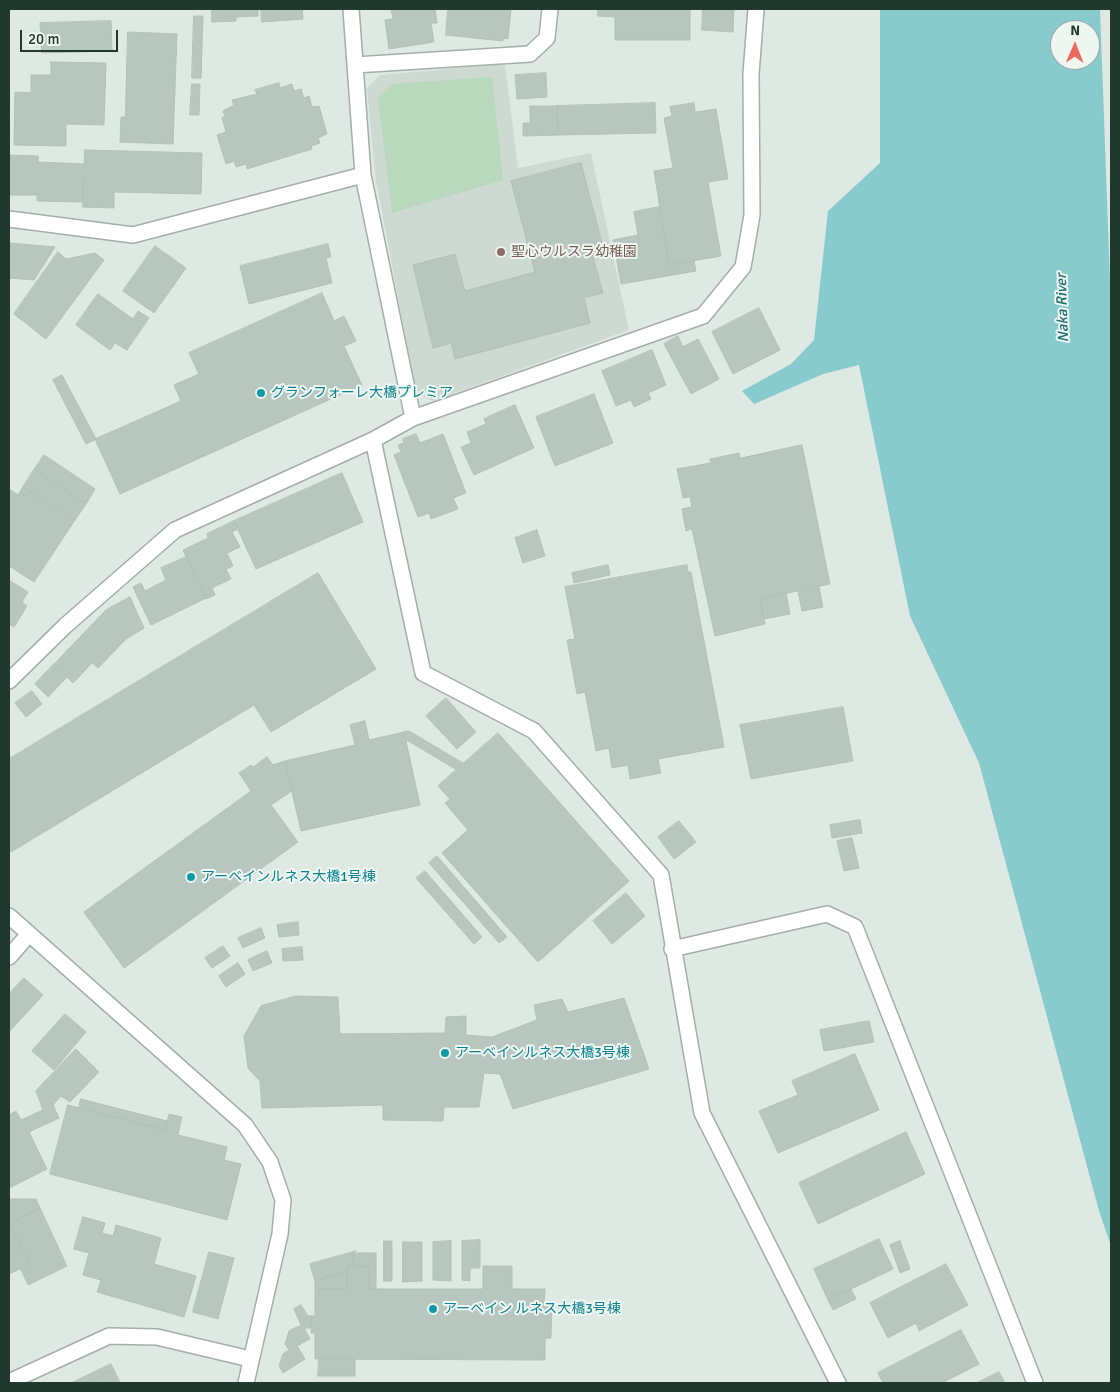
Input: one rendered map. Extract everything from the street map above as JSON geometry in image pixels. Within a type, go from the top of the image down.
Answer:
[{"type":"street","points":[[351,9],[363,175],[413,418]]},
{"type":"street","points":[[355,65],[530,54],[547,38],[550,9]]},
{"type":"street","points":[[9,681],[66,626],[175,530],[372,440],[413,418],[703,316],[744,267],[752,215],[751,74],[756,9]]},
{"type":"street","points":[[9,219],[133,235],[363,175]]},
{"type":"street","points":[[372,440],[423,673],[534,731],[661,875],[672,949],[702,1113],[838,1383]]},
{"type":"street","points":[[672,949],[827,914],[855,927],[1035,1383]]},
{"type":"street","points":[[9,916],[245,1125],[270,1162],[282,1200],[280,1234],[246,1383]]},
{"type":"street","points":[[9,957],[29,934]]},
{"type":"street","points":[[9,1382],[109,1336],[157,1337],[250,1359]]},
{"type":"shaded area","name":"聖心ウルスラ幼稚園","points":[[505,64],[518,168],[591,153],[629,330],[433,401],[416,393],[375,175],[367,88],[380,75]]},
{"type":"green space","points":[[492,77],[503,180],[392,213],[378,97],[393,84]]},
{"type":"water","name":"Naka River","points":[[880,9],[1100,9],[1111,308],[1111,1246],[1099,1211],[979,763],[910,616],[859,365],[823,374],[754,404],[742,391],[791,364],[814,340],[828,211],[880,163]]},
{"type":"building","points":[[212,9],[258,9],[258,16],[236,17],[236,21],[212,22]]},
{"type":"building","points":[[261,9],[302,9],[303,19],[262,22]]},
{"type":"building","points":[[391,9],[435,9],[437,23],[431,23],[434,42],[389,49],[385,20],[393,19]]},
{"type":"building","points":[[448,9],[511,9],[508,39],[503,38],[503,41],[446,35]]},
{"type":"building","points":[[598,9],[690,9],[690,40],[615,40],[615,17],[598,16]]},
{"type":"building","points":[[703,9],[734,9],[733,32],[702,30]]},
{"type":"building","points":[[194,16],[203,16],[201,78],[192,78]]},
{"type":"building","points":[[111,21],[112,51],[42,53],[40,23]]},
{"type":"building","points":[[128,32],[177,34],[173,144],[120,142],[121,117],[125,117]]},
{"type":"building","points":[[51,62],[106,63],[104,125],[66,124],[66,146],[14,145],[15,92],[31,93],[31,75],[51,75]]},
{"type":"building","points":[[546,73],[547,97],[517,99],[515,75]]},
{"type":"building","points":[[279,83],[280,88],[292,84],[294,91],[301,89],[304,98],[309,96],[312,107],[319,106],[327,134],[318,138],[320,143],[311,146],[312,149],[247,169],[246,164],[236,167],[234,161],[226,164],[217,135],[226,132],[222,118],[225,116],[223,111],[234,105],[232,100],[257,94],[255,90]]},
{"type":"building","points":[[192,84],[200,84],[199,115],[190,115]]},
{"type":"building","points":[[655,103],[656,133],[558,135],[557,106]]},
{"type":"building","points":[[694,103],[695,112],[716,109],[728,179],[708,182],[721,256],[669,265],[654,171],[673,168],[664,118],[672,116],[670,107]]},
{"type":"building","points":[[530,106],[557,106],[558,135],[523,136],[523,123],[530,123]]},
{"type":"building","points":[[85,150],[202,153],[201,194],[114,192],[114,208],[83,207]]},
{"type":"building","points":[[10,155],[38,156],[38,162],[84,164],[83,202],[37,201],[37,195],[9,195]]},
{"type":"building","points":[[581,163],[605,254],[593,257],[603,293],[584,298],[590,323],[455,359],[451,343],[433,348],[413,265],[455,254],[465,291],[535,272],[511,181]]},
{"type":"building","points":[[659,207],[669,265],[694,261],[696,271],[621,284],[613,240],[638,235],[634,212]]},
{"type":"building","points":[[9,243],[55,247],[34,280],[9,278]]},
{"type":"building","points":[[328,244],[331,257],[326,258],[332,283],[249,304],[240,266]]},
{"type":"building","points":[[155,246],[186,268],[154,313],[123,291]]},
{"type":"building","points":[[58,252],[66,259],[95,253],[104,260],[46,339],[14,314]]},
{"type":"building","name":"グランフォーレ大橋プレミア","points":[[322,293],[334,321],[344,316],[356,341],[344,346],[362,385],[120,494],[95,439],[181,401],[174,385],[199,374],[189,353]]},
{"type":"building","points":[[98,294],[133,319],[138,311],[149,318],[127,350],[115,343],[110,350],[76,325]]},
{"type":"building","points":[[759,308],[780,350],[733,374],[712,332]]},
{"type":"building","points":[[678,336],[683,347],[698,339],[719,379],[691,394],[664,344]]},
{"type":"building","points":[[652,350],[666,385],[648,393],[651,399],[634,407],[631,400],[616,406],[602,371]]},
{"type":"building","points":[[62,375],[96,439],[86,444],[53,380]]},
{"type":"building","points":[[594,394],[613,443],[555,466],[536,417]]},
{"type":"building","points":[[515,405],[534,448],[474,475],[461,447],[471,443],[467,432],[486,424],[484,419]]},
{"type":"building","points":[[416,434],[420,443],[443,434],[466,493],[453,498],[458,509],[431,519],[429,513],[418,517],[394,455],[401,452],[398,445],[404,443],[403,439]]},
{"type":"building","points":[[802,445],[830,584],[760,599],[765,624],[715,636],[692,529],[686,531],[682,509],[692,507],[690,497],[683,498],[677,469],[711,463],[710,459],[739,453],[740,458]]},
{"type":"building","points":[[44,455],[95,489],[86,504],[34,470]]},
{"type":"building","points":[[34,470],[86,504],[75,520],[23,487]]},
{"type":"building","points":[[342,473],[363,522],[256,569],[234,521]]},
{"type":"building","points":[[23,487],[75,520],[34,582],[9,566],[9,489],[18,495]]},
{"type":"building","points":[[234,521],[238,529],[232,532],[240,547],[227,553],[233,566],[226,569],[231,579],[212,588],[215,595],[206,599],[183,550],[208,538],[207,534]]},
{"type":"building","points":[[537,530],[545,556],[523,563],[515,538]]},
{"type":"building","points":[[186,557],[206,598],[151,625],[133,587],[141,583],[145,591],[166,580],[161,568]]},
{"type":"building","points":[[608,565],[610,575],[574,583],[572,573]]},
{"type":"building","points":[[687,565],[688,572],[691,572],[724,747],[658,759],[661,773],[630,779],[628,765],[612,768],[609,748],[596,751],[585,692],[577,694],[567,640],[575,639],[565,587]]},
{"type":"building","points":[[318,573],[376,669],[271,732],[254,705],[11,852],[9,848],[9,759]]},
{"type":"building","points":[[9,580],[28,592],[22,602],[27,606],[14,627],[9,624]]},
{"type":"building","points":[[819,587],[823,607],[802,611],[798,591]]},
{"type":"building","points":[[786,593],[790,614],[764,619],[760,599]]},
{"type":"building","points":[[130,597],[144,628],[125,640],[98,668],[92,663],[73,683],[54,664],[106,610]]},
{"type":"building","points":[[54,664],[67,677],[48,697],[35,684]]},
{"type":"building","points":[[32,691],[42,704],[26,717],[15,703]]},
{"type":"building","points":[[446,698],[476,732],[457,749],[426,716]]},
{"type":"building","points":[[843,707],[853,761],[751,779],[740,725]]},
{"type":"building","name":"アーベインルネス大橋1号棟","points":[[365,721],[369,740],[404,732],[420,805],[301,831],[285,761],[355,745],[350,725]]},
{"type":"building","points":[[409,731],[463,763],[457,770],[405,739],[404,732]]},
{"type":"building","points":[[498,733],[629,881],[538,962],[442,853],[468,830],[445,803],[450,799],[438,786]]},
{"type":"building","name":"アーベインルネス大橋1号棟","points":[[267,757],[273,765],[285,761],[292,791],[271,805],[298,842],[124,968],[84,912],[251,791],[239,773],[251,765],[253,767]]},
{"type":"building","points":[[860,820],[862,833],[832,838],[830,825]]},
{"type":"building","points":[[679,821],[696,842],[674,859],[658,837]]},
{"type":"building","points":[[852,838],[859,868],[844,871],[837,841]]},
{"type":"building","points":[[437,856],[507,937],[499,943],[429,863]]},
{"type":"building","points":[[425,871],[482,937],[474,944],[416,878]]},
{"type":"building","points":[[626,893],[645,916],[612,944],[593,921]]},
{"type":"building","points":[[298,922],[299,935],[279,937],[277,925]]},
{"type":"building","points":[[261,928],[265,938],[243,948],[238,938]]},
{"type":"building","points":[[223,946],[230,956],[212,968],[205,958]]},
{"type":"building","points":[[302,947],[303,960],[283,961],[282,949]]},
{"type":"building","points":[[267,951],[272,963],[253,971],[248,960]]},
{"type":"building","points":[[238,963],[245,974],[226,987],[219,976]]},
{"type":"building","points":[[24,978],[43,995],[9,1032],[9,994]]},
{"type":"building","name":"アーベインルネス大橋3号棟","points":[[296,996],[338,997],[340,1034],[445,1033],[446,1017],[466,1016],[466,1035],[492,1037],[537,1020],[534,1005],[562,999],[568,1012],[624,998],[649,1069],[513,1109],[500,1074],[484,1073],[479,1107],[444,1107],[443,1121],[383,1120],[383,1105],[262,1108],[260,1081],[248,1068],[244,1036],[261,1006]]},
{"type":"building","points":[[65,1014],[86,1032],[54,1070],[32,1051]]},
{"type":"building","points":[[869,1021],[874,1042],[824,1051],[820,1030]]},
{"type":"building","points":[[76,1049],[99,1072],[70,1102],[61,1096],[53,1105],[59,1118],[29,1132],[47,1169],[9,1188],[9,1115],[16,1111],[21,1120],[43,1110],[36,1091]]},
{"type":"building","points":[[855,1054],[879,1110],[778,1153],[759,1111],[798,1095],[792,1081]]},
{"type":"building","points":[[81,1099],[167,1121],[165,1130],[79,1108]]},
{"type":"building","points":[[68,1105],[165,1130],[169,1114],[182,1117],[178,1135],[227,1147],[224,1160],[241,1164],[227,1220],[50,1174]]},
{"type":"building","points":[[906,1132],[925,1174],[818,1224],[799,1183]]},
{"type":"building","points":[[9,1199],[36,1199],[40,1208],[9,1225]]},
{"type":"building","points":[[40,1208],[67,1266],[28,1285],[20,1268],[30,1264],[10,1224]]},
{"type":"building","points":[[83,1217],[105,1223],[102,1233],[113,1236],[116,1225],[161,1238],[154,1264],[196,1276],[184,1317],[97,1292],[101,1280],[83,1275],[89,1253],[74,1249]]},
{"type":"building","points":[[9,1225],[30,1264],[9,1274]]},
{"type":"building","points":[[879,1239],[893,1269],[828,1300],[814,1269]]},
{"type":"building","points":[[480,1240],[480,1268],[470,1268],[470,1281],[462,1280],[462,1241]]},
{"type":"building","points":[[384,1241],[392,1241],[392,1281],[384,1281]]},
{"type":"building","points":[[451,1241],[451,1281],[433,1280],[433,1242]]},
{"type":"building","points":[[900,1241],[910,1269],[900,1273],[890,1245]]},
{"type":"building","points":[[403,1242],[422,1242],[422,1281],[403,1282]]},
{"type":"building","points":[[356,1251],[353,1253],[354,1266],[347,1266],[347,1271],[315,1281],[310,1264]]},
{"type":"building","points":[[209,1252],[234,1258],[218,1319],[193,1312]]},
{"type":"building","points":[[353,1253],[376,1253],[376,1289],[369,1289],[369,1266],[354,1266]]},
{"type":"building","points":[[946,1264],[968,1305],[919,1331],[916,1323],[888,1338],[870,1303]]},
{"type":"building","name":"アーベイン ルネス大橋3号棟","points":[[347,1266],[369,1266],[369,1289],[483,1289],[483,1266],[512,1266],[512,1289],[545,1289],[544,1303],[552,1303],[551,1338],[545,1338],[545,1360],[315,1359],[315,1333],[311,1333],[312,1316],[315,1316],[315,1289],[347,1289]]},
{"type":"building","points":[[347,1271],[347,1289],[315,1289],[315,1281]]},
{"type":"building","points":[[851,1289],[856,1299],[833,1310],[828,1300]]},
{"type":"building","points":[[301,1305],[308,1316],[312,1316],[311,1328],[304,1328],[310,1339],[297,1346],[305,1359],[283,1373],[279,1366],[283,1354],[289,1350],[285,1344],[289,1331],[301,1325],[294,1309]]},
{"type":"building","points":[[961,1330],[979,1364],[942,1383],[883,1383],[878,1373]]},
{"type":"building","points":[[319,1359],[355,1359],[355,1376],[318,1376]]},
{"type":"building","points":[[111,1364],[114,1370],[86,1383],[74,1382]]},
{"type":"building","points":[[114,1370],[120,1383],[86,1383]]},
{"type":"building","points":[[999,1372],[1005,1383],[977,1383]]},
{"type":"place","name":"聖心ウルスラ幼稚園","points":[[501,252]]},
{"type":"place","name":"グランフォーレ大橋プレミア","points":[[261,393]]},
{"type":"place","name":"アーベインルネス大橋1号棟","points":[[191,877]]},
{"type":"place","name":"アーベインルネス大橋3号棟","points":[[445,1053]]},
{"type":"place","name":"アーベイン ルネス大橋3号棟","points":[[433,1309]]}]
